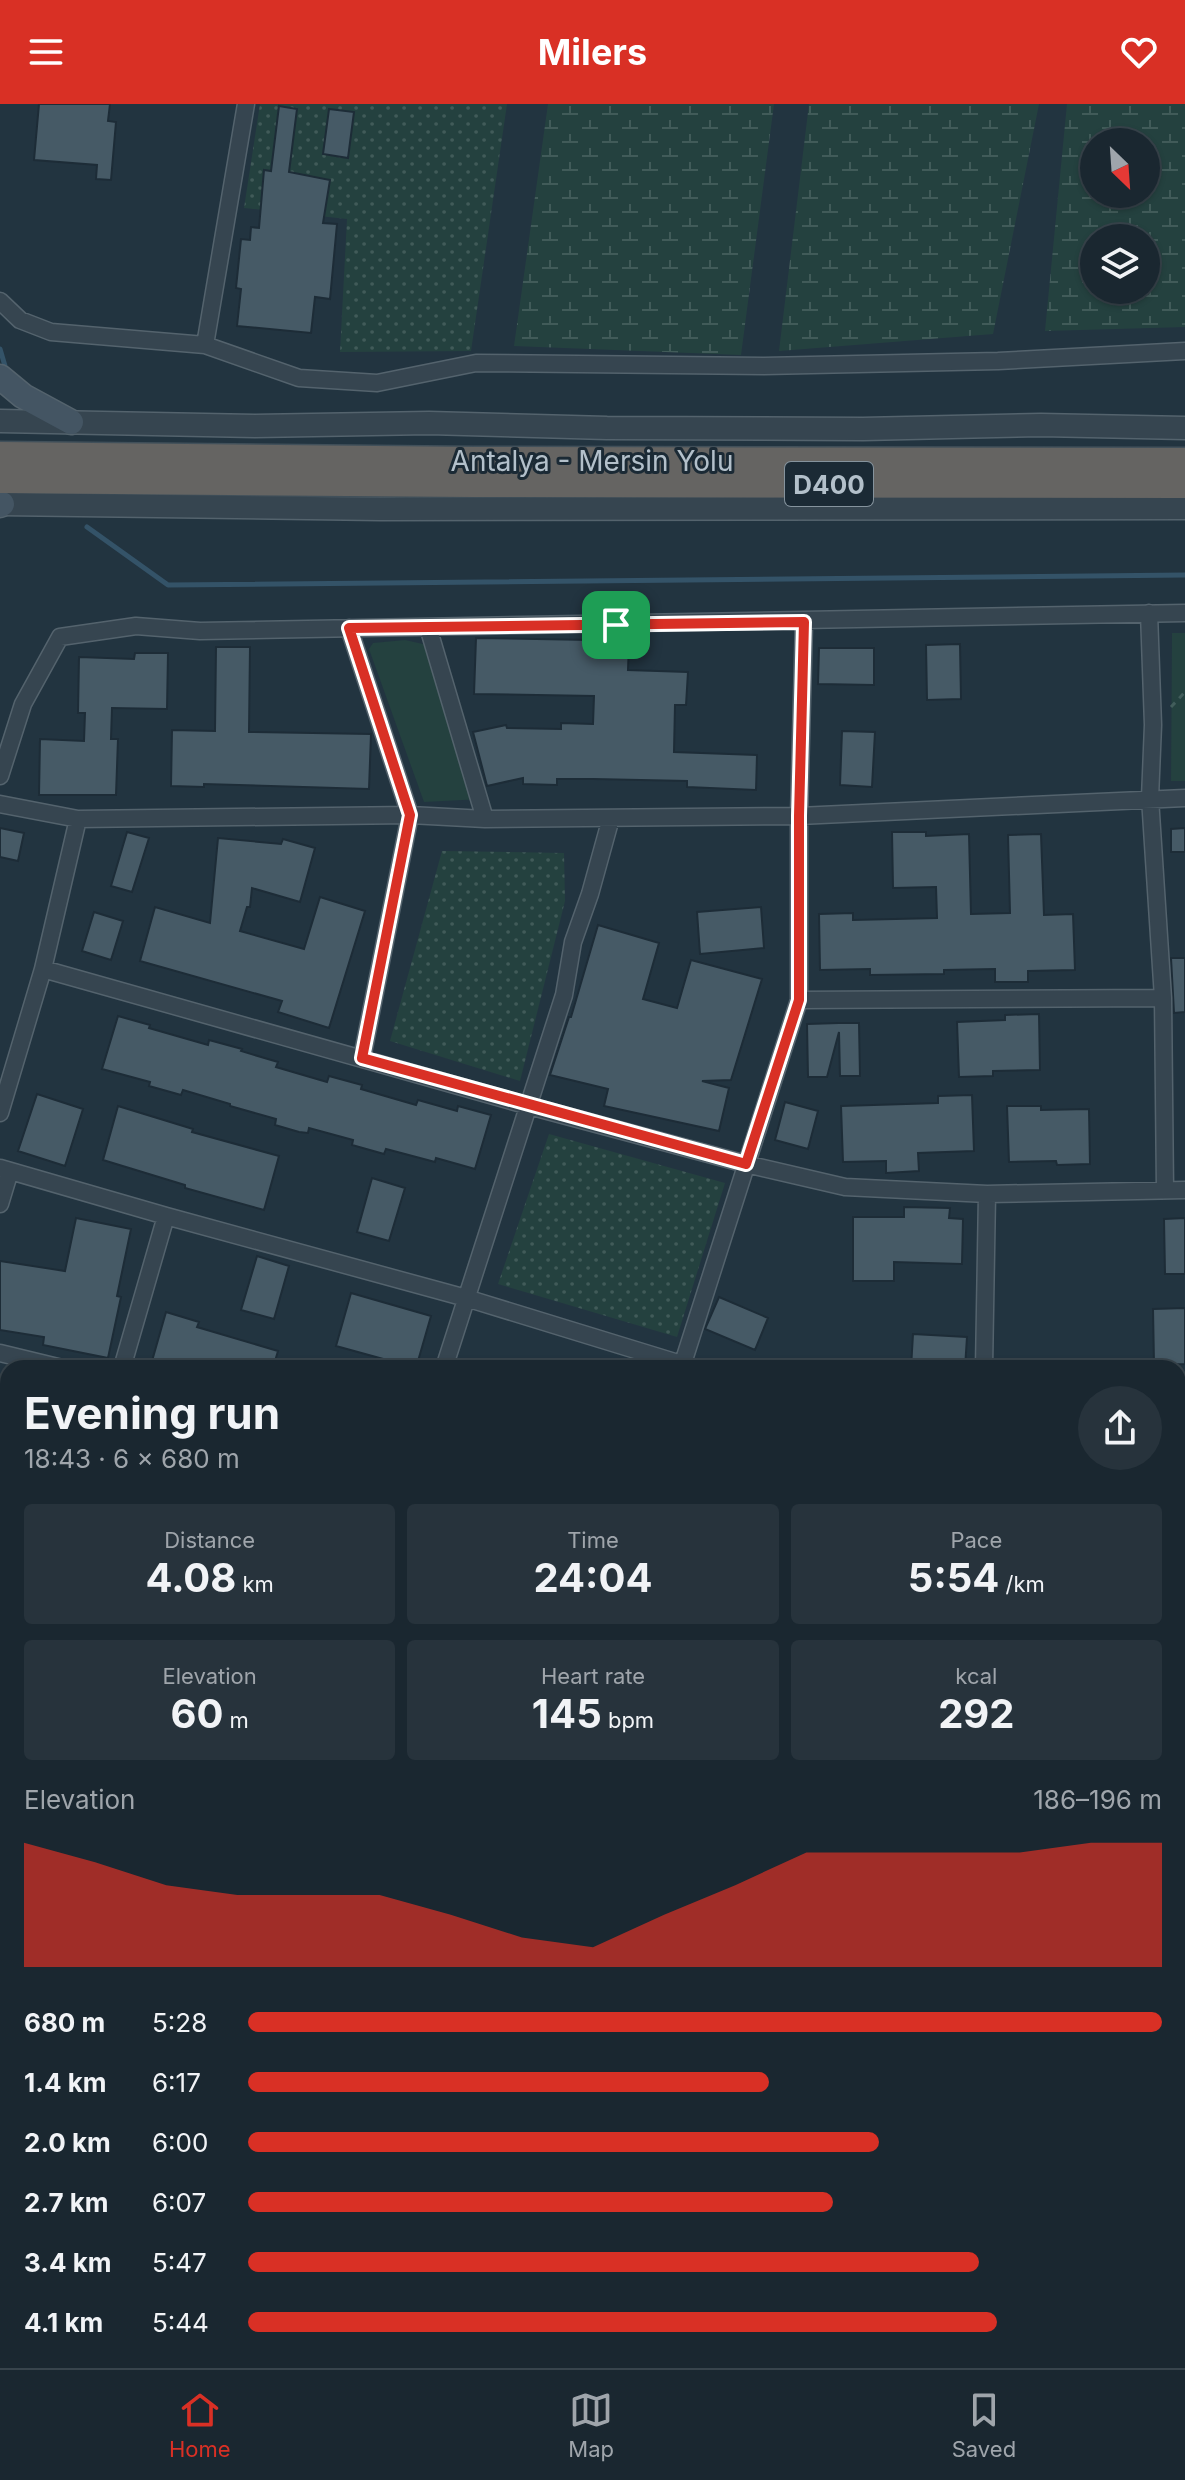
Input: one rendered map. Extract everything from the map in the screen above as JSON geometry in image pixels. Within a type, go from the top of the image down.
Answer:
[{"type":"highway","name":"Antalya - Mersin Yolu","points":[[0,456],[473,472],[1185,484]]},
{"type":"highway","name":"Antalya - Mersin Yolu","points":[[1,498],[473,472],[1185,462]]},
{"type":"main road","points":[[0,377],[23,396],[71,422]]},
{"type":"street","points":[[205,345],[246,104]]},
{"type":"street","points":[[0,301],[20,320],[51,332],[205,345],[299,378],[377,383],[476,363],[764,366],[998,361],[1185,351]]},
{"type":"street","points":[[0,421],[255,426],[429,423],[607,428],[863,429],[1041,425],[1185,428]]},
{"type":"street","points":[[1,498],[381,509],[1185,508]]},
{"type":"street","points":[[1149,613],[1153,725],[1150,798],[1163,998],[1165,1190]]},
{"type":"street","points":[[0,776],[23,704],[60,637],[136,626],[200,631],[1185,613]]},
{"type":"street","points":[[688,1360],[746,1164],[799,1000],[799,816],[804,622]]},
{"type":"street","points":[[428,627],[485,819]]},
{"type":"street","points":[[349,628],[410,815],[362,1058]]},
{"type":"street","points":[[0,804],[78,819],[410,815],[485,819],[799,816],[1185,798]]},
{"type":"street","points":[[447,1360],[564,995],[573,942],[611,818]]},
{"type":"street","points":[[0,1113],[43,969],[78,819]]},
{"type":"street","points":[[43,969],[529,1106],[845,1187],[987,1194],[1185,1190]]},
{"type":"street","points":[[799,1000],[1163,998]]},
{"type":"street","points":[[0,1204],[5,1169],[466,1298],[671,1360]]},
{"type":"street","points":[[984,1360],[987,1194]]},
{"type":"street","points":[[124,1360],[166,1216]]},
{"type":"street","points":[[0,1353],[29,1360]]},
{"type":"green space","points":[[260,104],[507,104],[471,351],[340,352],[347,219],[244,208]]},
{"type":"green space","points":[[548,104],[774,104],[741,355],[514,346]]},
{"type":"green space","points":[[809,104],[1039,104],[993,334],[779,351]]},
{"type":"green space","points":[[1067,104],[1185,104],[1185,327],[1045,331]]},
{"type":"green space","points":[[1172,633],[1185,633],[1185,781],[1171,781]]},
{"type":"green space","points":[[405,640],[423,644],[431,651],[482,799],[424,802],[369,649],[373,643]]},
{"type":"green space","points":[[442,851],[564,853],[565,901],[520,1081],[390,1041]]},
{"type":"green space","points":[[549,1134],[725,1183],[677,1337],[498,1284]]},
{"type":"building","points":[[39,104],[110,104],[108,121],[116,122],[111,180],[96,179],[97,165],[34,160]]},
{"type":"building","points":[[279,106],[297,109],[289,172],[330,180],[323,223],[337,224],[330,299],[315,297],[311,333],[237,326],[241,289],[236,288],[241,239],[250,240],[251,227],[259,228],[264,170],[271,171]]},
{"type":"building","points":[[329,109],[354,112],[348,158],[323,154]]},
{"type":"building","points":[[476,638],[592,640],[592,644],[629,645],[628,670],[688,672],[686,705],[675,705],[674,752],[757,755],[756,790],[687,787],[687,781],[593,779],[557,779],[557,785],[523,784],[523,778],[487,786],[473,732],[506,725],[507,728],[561,729],[561,723],[593,724],[594,696],[474,694]]},
{"type":"building","points":[[960,644],[961,699],[927,700],[926,645]]},
{"type":"building","points":[[216,647],[250,647],[249,732],[371,734],[369,789],[204,784],[204,787],[171,786],[172,730],[215,731]]},
{"type":"building","points":[[819,648],[874,648],[874,685],[818,684]]},
{"type":"building","points":[[135,653],[168,653],[167,709],[112,708],[111,739],[118,739],[116,795],[39,795],[40,739],[84,741],[85,713],[78,713],[79,657],[134,659]]},
{"type":"building","points":[[842,731],[875,732],[872,787],[840,785]]},
{"type":"building","points":[[0,828],[24,833],[18,861],[0,857]]},
{"type":"building","points":[[1185,828],[1185,852],[1171,852],[1171,829]]},
{"type":"building","points":[[127,832],[149,838],[132,892],[111,886]]},
{"type":"building","points":[[892,832],[926,832],[926,836],[969,834],[971,914],[1010,913],[1008,835],[1041,834],[1044,915],[1073,914],[1075,970],[1028,971],[1028,982],[995,982],[995,969],[944,970],[944,974],[870,975],[870,969],[820,970],[819,914],[853,913],[853,920],[937,918],[936,887],[893,888]]},
{"type":"building","points":[[218,838],[281,844],[283,839],[315,848],[300,902],[252,888],[250,907],[247,907],[240,931],[304,949],[320,897],[365,911],[329,1028],[278,1012],[282,1001],[140,961],[155,907],[210,923]]},
{"type":"building","points":[[761,907],[764,948],[700,954],[697,912]]},
{"type":"building","points":[[94,912],[123,921],[111,960],[82,951]]},
{"type":"building","points":[[598,925],[659,943],[643,999],[677,1008],[691,960],[762,979],[731,1080],[702,1081],[729,1088],[719,1131],[604,1106],[608,1089],[550,1075]]},
{"type":"building","points":[[1171,958],[1185,958],[1185,1012],[1174,1013]]},
{"type":"building","points":[[1039,1014],[1040,1070],[993,1071],[993,1076],[959,1077],[957,1022],[1005,1020],[1005,1015]]},
{"type":"building","points":[[118,1016],[208,1045],[209,1040],[242,1049],[278,1062],[276,1067],[327,1082],[329,1076],[416,1105],[418,1100],[457,1111],[458,1106],[491,1115],[475,1169],[386,1149],[384,1154],[352,1145],[353,1140],[309,1128],[308,1133],[299,1132],[275,1125],[276,1119],[230,1104],[183,1090],[181,1095],[149,1086],[150,1082],[102,1069]]},
{"type":"building","points":[[859,1023],[860,1076],[840,1076],[839,1032],[827,1077],[808,1077],[807,1024]]},
{"type":"building","points":[[37,1094],[83,1109],[65,1166],[18,1151]]},
{"type":"building","points":[[972,1095],[974,1151],[918,1153],[919,1171],[886,1173],[886,1161],[843,1162],[841,1106],[938,1103],[938,1096]]},
{"type":"building","points":[[785,1102],[818,1111],[808,1149],[775,1140]]},
{"type":"building","points":[[118,1106],[193,1129],[192,1132],[279,1156],[264,1210],[185,1188],[185,1185],[103,1160]]},
{"type":"building","points":[[1007,1106],[1041,1106],[1041,1110],[1089,1109],[1090,1164],[1009,1162]]},
{"type":"building","points":[[372,1178],[405,1188],[389,1241],[357,1232]]},
{"type":"building","points":[[904,1207],[950,1208],[949,1218],[963,1219],[962,1264],[894,1262],[894,1281],[853,1281],[853,1217],[904,1217]]},
{"type":"building","points":[[76,1218],[131,1229],[108,1358],[43,1345],[44,1337],[0,1330],[0,1261],[65,1271]]},
{"type":"building","points":[[1185,1218],[1185,1274],[1165,1274],[1164,1219]]},
{"type":"building","points":[[257,1256],[289,1266],[274,1319],[241,1310]]},
{"type":"building","points":[[351,1293],[431,1316],[418,1360],[387,1360],[336,1346]]},
{"type":"building","points":[[719,1297],[768,1318],[755,1350],[705,1329]]},
{"type":"building","points":[[1185,1308],[1185,1360],[1154,1360],[1153,1309]]},
{"type":"building","points":[[166,1312],[199,1322],[197,1327],[278,1351],[275,1360],[152,1360]]},
{"type":"building","points":[[913,1334],[967,1337],[966,1360],[911,1360]]},
{"type":"waterway","points":[[0,349],[5,366]]},
{"type":"waterway","points":[[87,527],[168,585],[1185,575]]},
{"type":"route","points":[[804,622],[799,816],[799,1000],[746,1164],[362,1058],[410,815],[349,628],[616,625],[804,622]]}]
